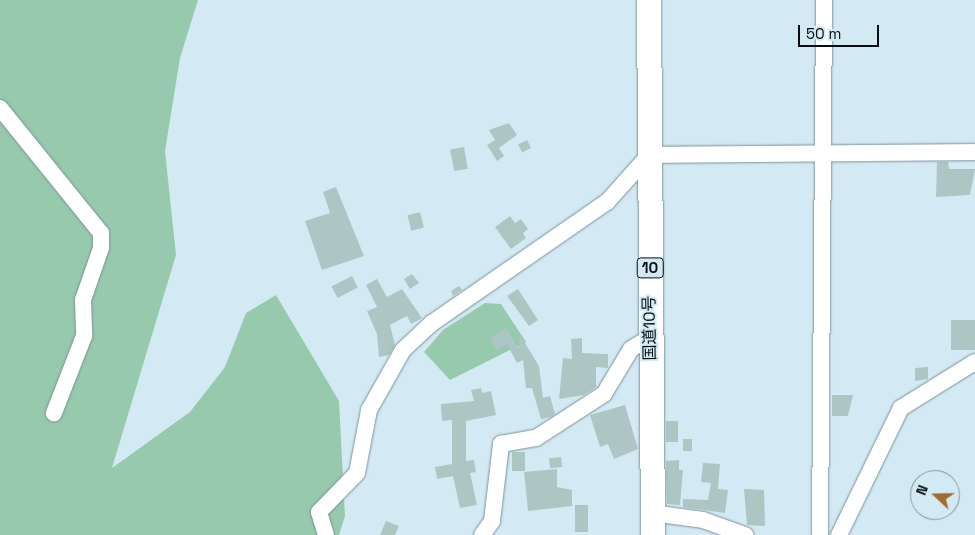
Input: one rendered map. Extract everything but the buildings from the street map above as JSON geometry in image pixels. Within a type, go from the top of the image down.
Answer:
[{"type":"highway","name":"国道10号","points":[[649,0],[653,524]]},
{"type":"street","points":[[820,535],[824,0]]},
{"type":"street","points":[[0,108],[101,233],[101,248],[83,300],[84,336],[54,413]]},
{"type":"street","points":[[326,535],[319,512],[357,473],[369,410],[403,350],[432,323],[607,202],[649,155],[975,152]]},
{"type":"street","points":[[482,535],[492,522],[501,444],[536,438],[604,394],[631,350],[651,337]]},
{"type":"street","points":[[839,535],[902,408],[975,362]]},
{"type":"street","points":[[653,524],[703,520],[745,535]]},
{"type":"green space","points":[[0,0],[198,0],[180,58],[165,151],[176,255],[112,468],[190,412],[225,367],[246,313],[276,295],[339,401],[345,516],[339,535],[0,535]]},
{"type":"green space","points":[[485,303],[501,304],[526,342],[450,380],[424,352],[443,330]]}]
